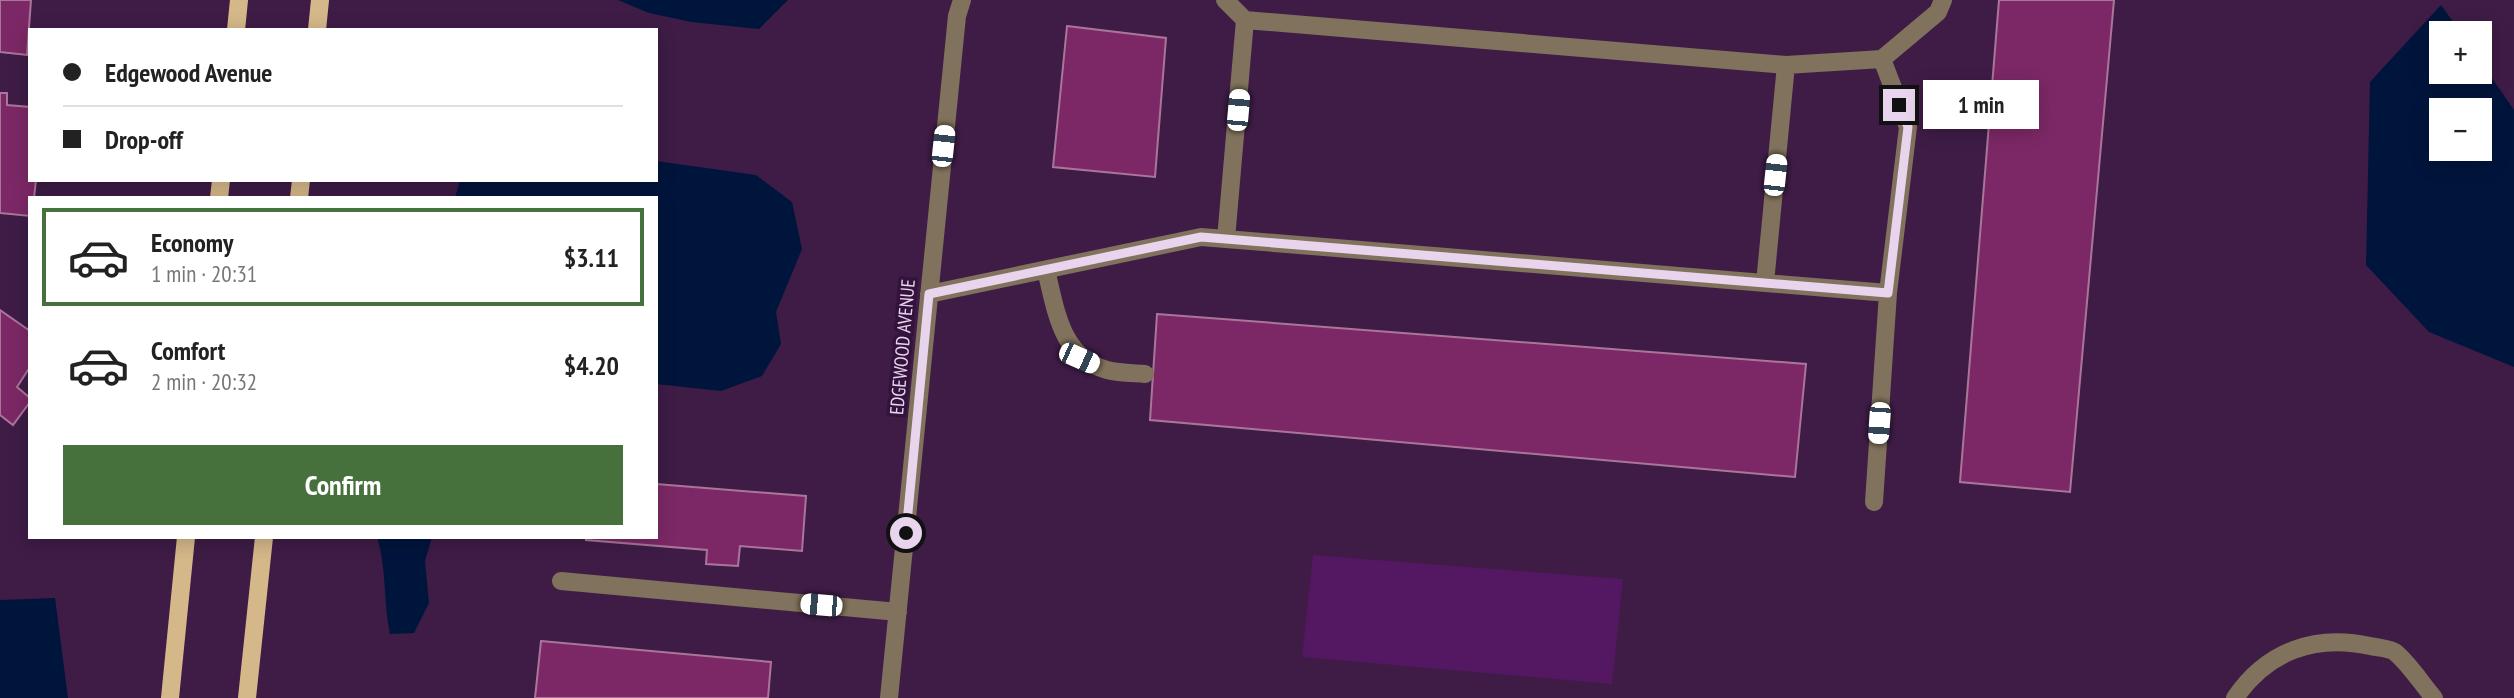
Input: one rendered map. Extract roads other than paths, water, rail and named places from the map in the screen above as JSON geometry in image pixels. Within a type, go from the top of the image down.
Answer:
[{"type":"main road","points":[[236,28],[239,0]]},
{"type":"main road","points":[[317,28],[320,0]]},
{"type":"main road","points":[[170,698],[186,539]]},
{"type":"main road","points":[[247,698],[264,539]]},
{"type":"street","name":"EDGEWOOD AVENUE","points":[[889,698],[957,16],[962,0]]},
{"type":"street","points":[[1225,0],[1245,20],[1786,65],[1882,59],[1938,12],[1943,0]]},
{"type":"street","points":[[1226,239],[1245,20]]},
{"type":"street","points":[[1874,502],[1888,293],[1908,127],[1882,59]]},
{"type":"street","points":[[1765,283],[1786,65]]},
{"type":"street","points":[[929,294],[1201,237],[1888,293]]},
{"type":"street","points":[[1046,270],[1060,327],[1079,358],[1106,370],[1145,374]]},
{"type":"street","points":[[561,581],[898,612]]},
{"type":"street","points":[[2235,698],[2248,679],[2279,655],[2316,643],[2350,641],[2394,651],[2434,698]]},
{"type":"water","points":[[618,0],[788,0],[759,29],[691,22],[649,13]]},
{"type":"water","points":[[2441,5],[2452,21],[2429,21],[2429,84],[2492,84],[2492,78],[2514,110],[2514,367],[2429,332],[2366,265],[2370,82]]},
{"type":"water","points":[[658,161],[756,175],[792,202],[802,249],[776,312],[781,344],[762,376],[721,391],[658,384],[658,196],[456,196],[459,182],[658,182]]},
{"type":"water","points":[[377,539],[431,539],[425,561],[429,603],[414,633],[390,634]]},
{"type":"water","points":[[55,598],[68,698],[0,698],[0,600]]}]
